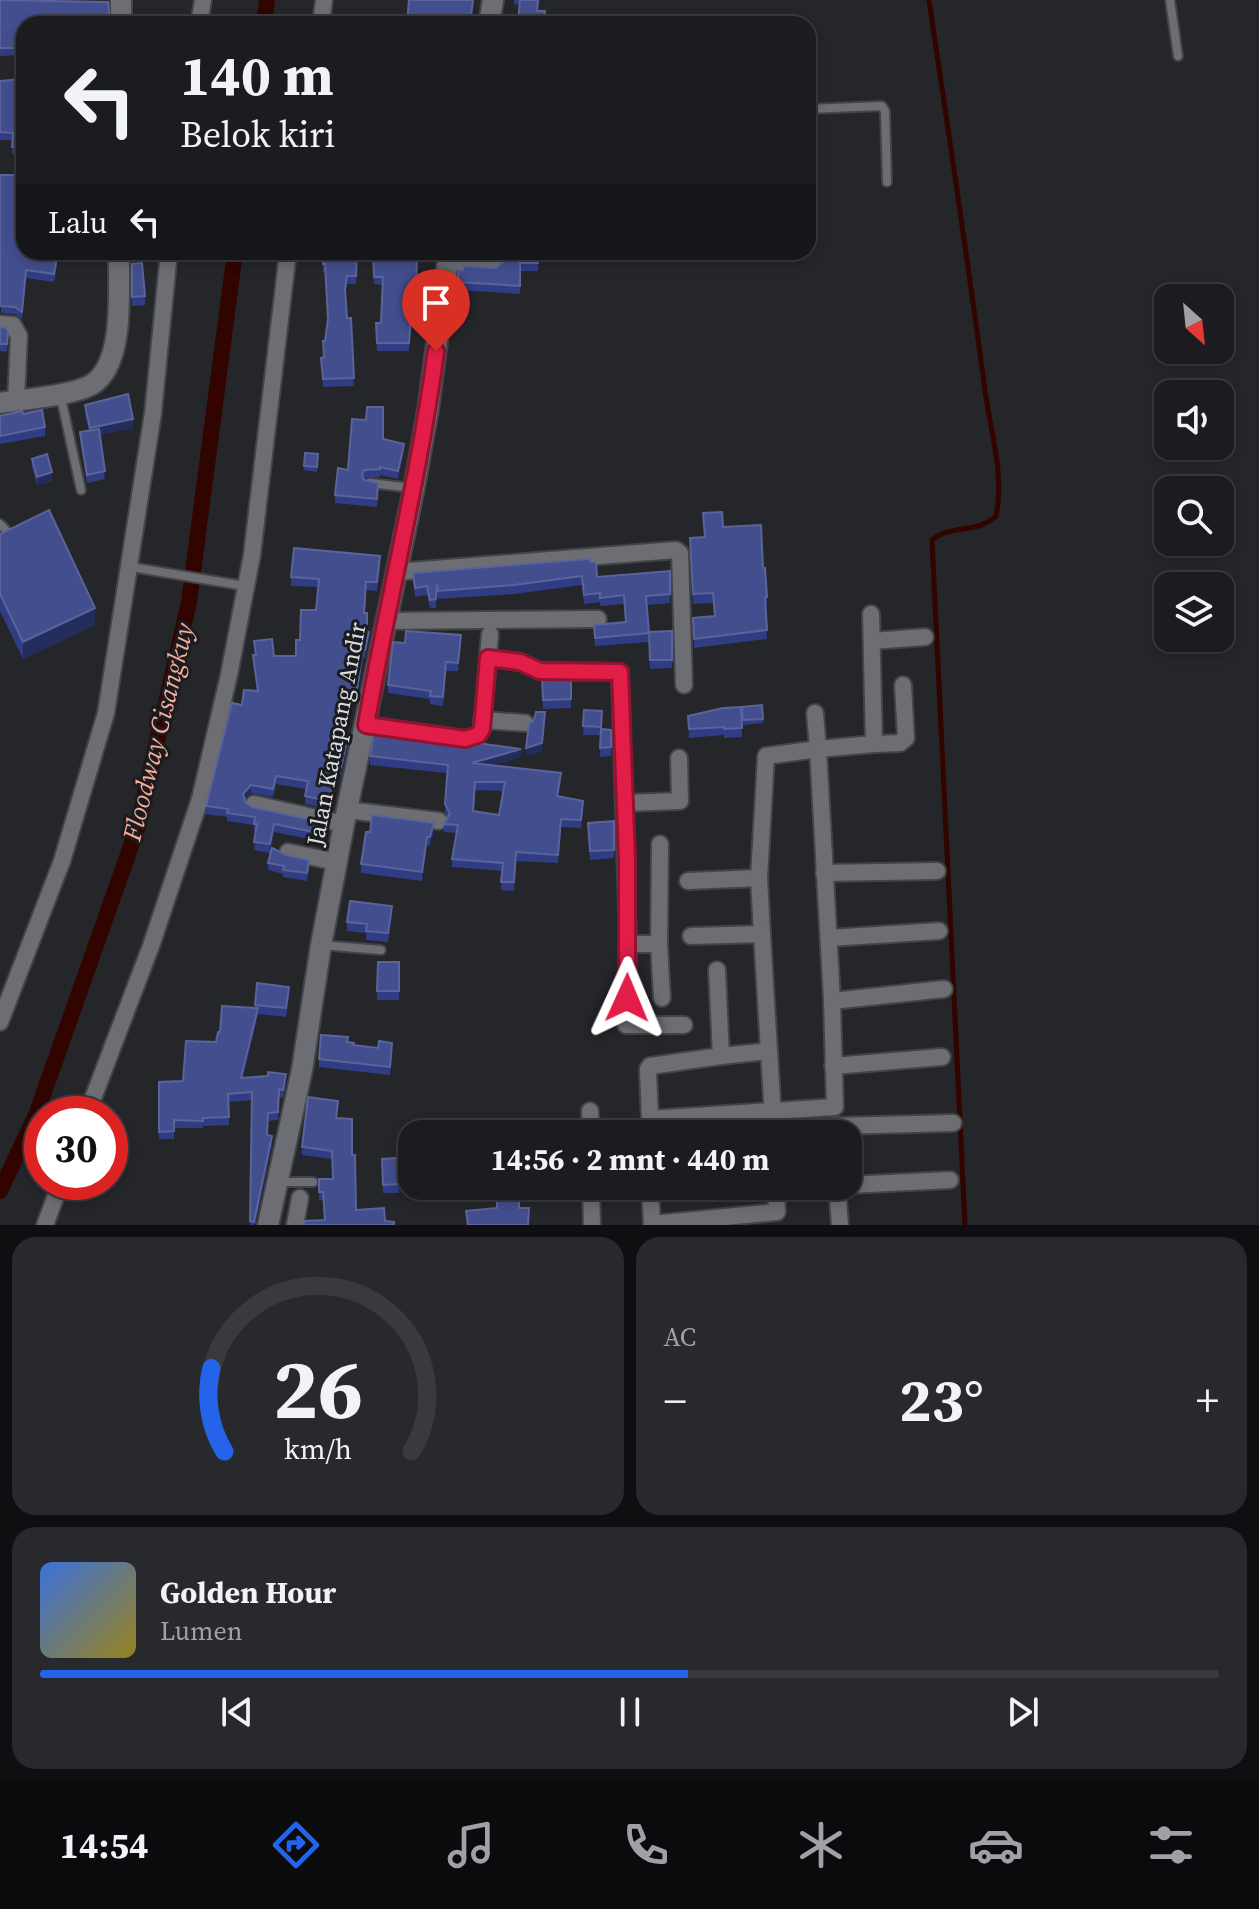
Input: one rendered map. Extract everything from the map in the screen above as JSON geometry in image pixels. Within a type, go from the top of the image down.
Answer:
[{"type":"street","points":[[0,324],[13,325],[19,336],[8,402],[91,385],[108,369],[115,345],[119,260]]},
{"type":"street","points":[[0,1022],[62,861],[106,713],[153,413],[168,260]]},
{"type":"street","points":[[94,1096],[151,946],[200,799],[229,675],[252,555],[287,260]]},
{"type":"street","name":"Jalan Katapang Andir","points":[[268,1225],[302,1070],[321,945],[384,621],[414,488],[449,260]]},
{"type":"street","points":[[463,260],[491,266],[497,260]]},
{"type":"street","points":[[396,572],[676,550],[680,553],[684,685]]},
{"type":"street","points":[[871,614],[874,744]]},
{"type":"street","points":[[384,621],[598,619]]},
{"type":"street","points":[[366,725],[465,739],[478,735],[490,634]]},
{"type":"street","points":[[872,641],[925,637]]},
{"type":"street","points":[[488,658],[520,662],[540,671],[620,672],[626,803],[626,1025],[684,1025]]},
{"type":"street","points":[[774,1120],[759,878],[766,756],[900,743],[906,738],[903,685]]},
{"type":"street","points":[[815,713],[829,938],[836,1120]]},
{"type":"street","points":[[482,720],[525,723]]},
{"type":"street","points":[[626,803],[680,801],[679,758]]},
{"type":"street","points":[[254,804],[346,817],[439,821]]},
{"type":"street","points":[[660,844],[662,998]]},
{"type":"street","points":[[288,852],[337,862]]},
{"type":"street","points":[[824,873],[937,871]]},
{"type":"street","points":[[688,881],[759,878]]},
{"type":"street","points":[[829,938],[939,931]]},
{"type":"street","points":[[691,936],[762,934]]},
{"type":"street","points":[[628,944],[659,944]]},
{"type":"street","points":[[717,970],[721,1056]]},
{"type":"street","points":[[832,1001],[944,989]]},
{"type":"street","points":[[650,1120],[650,1066],[769,1051]]},
{"type":"street","points":[[833,1066],[942,1057]]},
{"type":"street","points":[[696,1120],[774,1110],[835,1107]]},
{"type":"street","points":[[590,1111],[590,1120]]},
{"type":"street","points":[[862,1128],[953,1123]]},
{"type":"street","points":[[862,1184],[950,1180]]},
{"type":"street","points":[[295,1225],[300,1198]]},
{"type":"street","points":[[45,1225],[54,1200]]},
{"type":"street","points":[[591,1200],[592,1225]]},
{"type":"street","points":[[651,1200],[652,1225],[777,1218]]},
{"type":"street","points":[[838,1200],[840,1225]]},
{"type":"lane","points":[[1170,0],[1178,56]]},
{"type":"lane","points":[[816,109],[882,106],[885,111],[887,182]]},
{"type":"lane","points":[[60,393],[81,490]]},
{"type":"lane","points":[[369,483],[414,488]]},
{"type":"lane","points":[[131,567],[245,586]]},
{"type":"lane","points":[[321,945],[381,950]]},
{"type":"lane","points":[[279,1182],[313,1182]]},
{"type":"building","points":[[0,0],[108,2],[109,16],[16,16],[16,48],[0,48]]},
{"type":"building","points":[[409,0],[473,0],[471,16],[408,16]]},
{"type":"building","points":[[520,0],[538,0],[537,11],[545,11],[545,16],[519,16]]},
{"type":"building","points":[[16,80],[16,147],[12,147],[13,133],[0,132],[0,81]]},
{"type":"building","points":[[0,175],[16,175],[16,260],[56,260],[54,274],[26,270],[22,312],[15,307],[0,306]]},
{"type":"building","points":[[323,260],[357,260],[356,276],[347,276],[345,289],[347,318],[351,318],[354,378],[323,379],[321,358],[324,357],[323,341],[328,319]]},
{"type":"building","points":[[373,260],[417,260],[416,302],[412,302],[409,343],[377,343],[376,323],[381,323],[383,277],[374,277]]},
{"type":"building","points":[[506,260],[538,260],[538,263],[520,263],[520,286],[457,282],[463,266],[496,268]]},
{"type":"building","points":[[142,263],[145,296],[132,297],[132,264]]},
{"type":"building","points":[[0,327],[8,331],[7,344],[0,344]]},
{"type":"building","points":[[128,394],[133,419],[90,428],[85,405]]},
{"type":"building","points":[[367,407],[383,407],[383,439],[404,444],[398,471],[380,467],[364,470],[364,480],[378,483],[377,499],[335,495],[338,468],[348,470],[352,419],[366,420]]},
{"type":"building","points":[[42,410],[45,427],[0,436],[0,416]]},
{"type":"building","points":[[99,429],[105,471],[87,475],[80,432]]},
{"type":"building","points":[[305,453],[318,454],[317,467],[304,466]]},
{"type":"building","points":[[47,454],[52,472],[37,477],[32,459]]},
{"type":"building","points":[[49,510],[95,608],[23,642],[0,594],[0,534]]},
{"type":"building","points":[[722,512],[723,527],[761,525],[767,630],[694,639],[693,618],[715,616],[713,593],[693,594],[690,538],[705,537],[703,513]]},
{"type":"building","points":[[294,548],[380,556],[377,582],[366,582],[364,613],[367,613],[369,632],[356,695],[347,695],[345,711],[337,710],[335,737],[347,740],[341,767],[336,766],[329,801],[305,796],[308,781],[276,776],[273,789],[251,785],[243,794],[246,803],[252,807],[321,822],[319,833],[274,824],[270,844],[254,842],[255,817],[206,806],[232,703],[242,705],[244,690],[258,691],[254,641],[272,639],[274,656],[296,656],[301,610],[316,610],[319,579],[291,577]]},
{"type":"building","points":[[590,559],[596,562],[597,577],[670,571],[670,594],[646,596],[649,633],[595,638],[594,625],[626,622],[624,595],[600,598],[600,593],[584,595],[582,576],[438,591],[437,584],[436,599],[430,600],[427,586],[415,588],[413,573]]},
{"type":"building","points":[[406,631],[461,635],[458,663],[446,662],[443,697],[430,696],[431,691],[388,685],[393,642],[405,643]]},
{"type":"building","points":[[672,631],[672,660],[650,660],[649,632]]},
{"type":"building","points":[[571,676],[571,699],[543,700],[542,677]]},
{"type":"building","points":[[762,705],[763,719],[743,720],[742,707]]},
{"type":"building","points":[[741,707],[742,728],[689,729],[688,716]]},
{"type":"building","points":[[584,710],[602,711],[601,727],[583,726]]},
{"type":"building","points":[[536,712],[545,712],[542,743],[526,748],[529,724]]},
{"type":"building","points":[[601,729],[611,730],[611,747],[600,748]]},
{"type":"building","points":[[374,734],[438,742],[438,739],[448,739],[521,749],[472,763],[561,773],[557,796],[583,801],[581,820],[561,819],[558,855],[516,852],[514,882],[501,882],[503,863],[452,859],[458,825],[444,824],[450,813],[445,804],[448,765],[370,756]],"holes":[[[475,782],[505,782],[499,815],[473,811]]]},
{"type":"building","points":[[372,815],[434,823],[430,837],[427,837],[422,872],[361,864]]},
{"type":"building","points":[[614,821],[614,850],[590,851],[588,823]]},
{"type":"building","points":[[272,848],[309,860],[307,873],[283,870],[284,866],[268,863]]},
{"type":"building","points":[[350,901],[392,906],[388,933],[366,931],[367,924],[347,922]]},
{"type":"building","points":[[378,962],[399,962],[399,991],[377,991]]},
{"type":"building","points":[[257,983],[289,987],[286,1008],[255,1005]]},
{"type":"building","points":[[222,1006],[258,1008],[241,1078],[268,1076],[268,1072],[286,1074],[283,1090],[279,1089],[278,1112],[268,1113],[267,1135],[272,1136],[254,1222],[250,1221],[252,1092],[228,1094],[229,1117],[203,1118],[203,1121],[174,1120],[174,1131],[159,1132],[159,1082],[183,1081],[186,1041],[216,1042]]},
{"type":"building","points":[[321,1035],[348,1037],[347,1042],[353,1045],[378,1048],[379,1041],[392,1043],[390,1067],[319,1059]]},
{"type":"building","points":[[308,1097],[338,1101],[336,1118],[352,1119],[356,1210],[384,1208],[385,1221],[394,1222],[394,1225],[303,1225],[305,1221],[325,1220],[319,1179],[333,1179],[332,1151],[302,1147]]},
{"type":"building","points":[[397,1158],[398,1184],[383,1185],[382,1159]]},
{"type":"building","points":[[497,1200],[519,1200],[519,1208],[529,1208],[528,1225],[468,1225],[466,1211],[497,1208]]},
{"type":"waterway","name":"Floodway Cisangkuy","points":[[265,16],[267,0]]},
{"type":"waterway","points":[[929,0],[999,483],[996,516],[989,522],[947,532],[932,540],[965,1225]]},
{"type":"waterway","name":"Floodway Cisangkuy","points":[[0,1191],[36,1115],[137,829],[189,602],[234,260]]},
{"type":"route","points":[[436,351],[419,462],[384,621],[366,725],[473,738],[482,729],[488,658],[520,662],[540,671],[620,672],[626,803],[627,998]]}]
